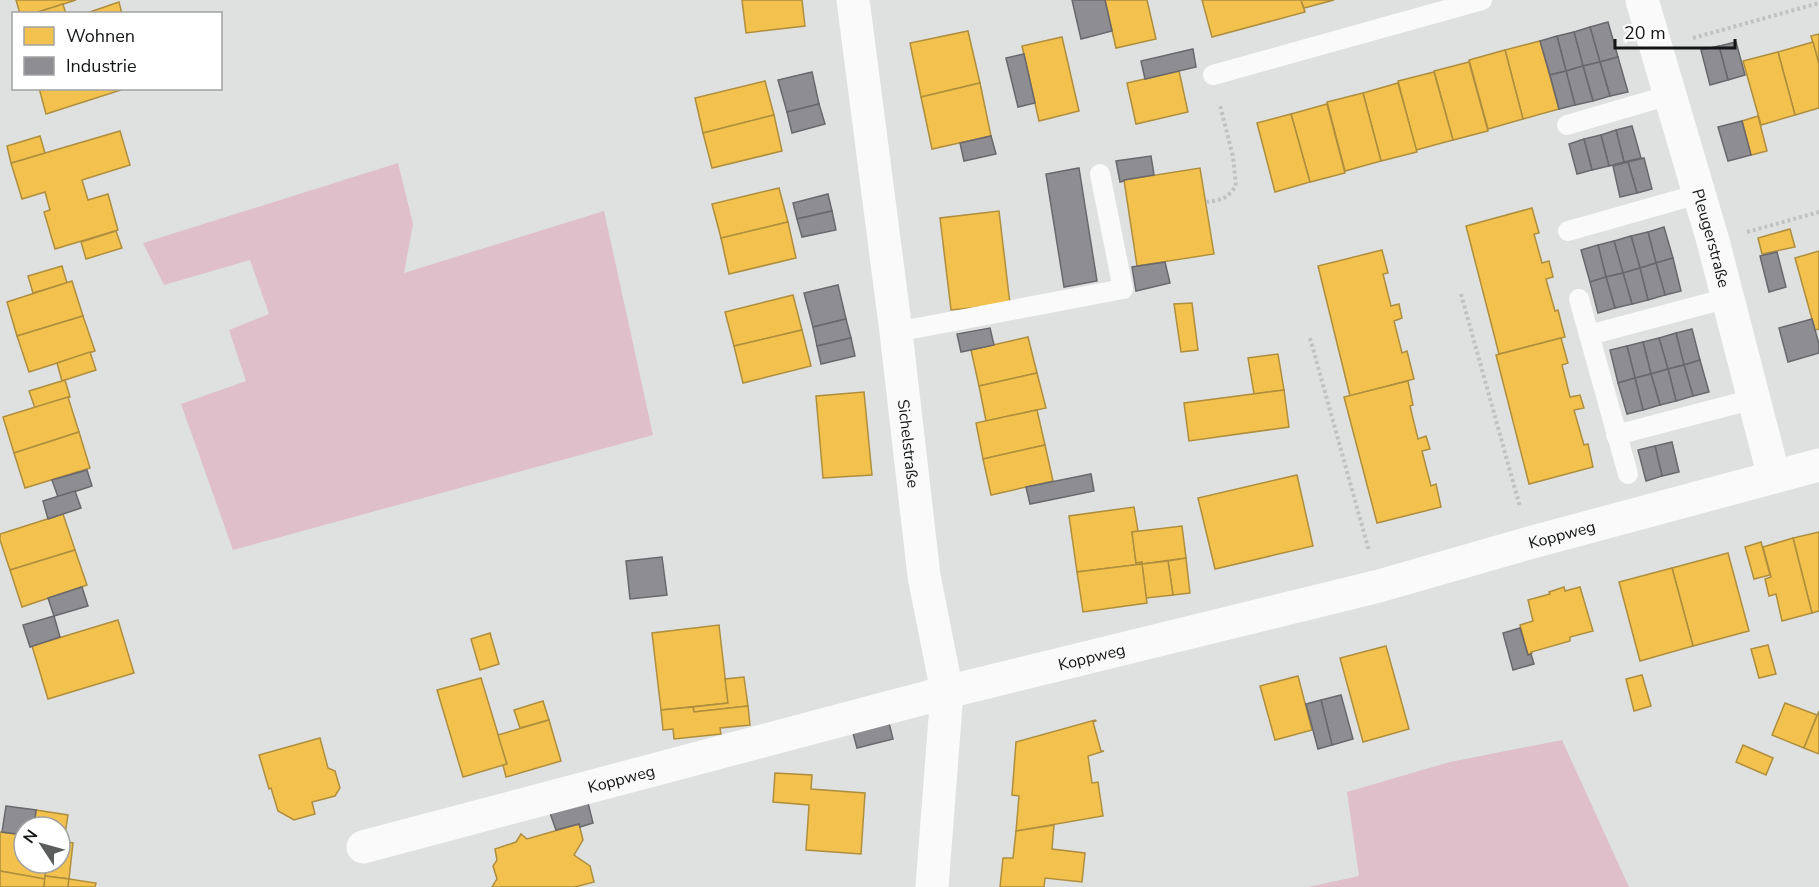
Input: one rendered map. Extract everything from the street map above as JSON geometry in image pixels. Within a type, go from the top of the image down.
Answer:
[{"type":"street","name":"Sichelstraße","points":[[853,0],[896,332],[924,576],[947,692],[932,887]]},
{"type":"street","name":"Pleugerstraße","points":[[1642,0],[1713,241],[1774,477]]},
{"type":"street","name":"Koppweg","points":[[363,847],[947,692],[1379,586],[1819,465]]},
{"type":"lane","points":[[1213,75],[1482,0]]},
{"type":"lane","points":[[1568,125],[1671,95]]},
{"type":"lane","points":[[896,332],[1123,289],[1100,174]]},
{"type":"lane","points":[[1568,231],[1699,194]]},
{"type":"lane","points":[[1579,298],[1628,474]]},
{"type":"lane","points":[[1589,335],[1728,298]]},
{"type":"lane","points":[[1616,435],[1754,399]]},
{"type":"path","points":[[1656,48],[1819,3]]},
{"type":"path","points":[[1206,202],[1221,200],[1228,196],[1236,186],[1233,157],[1213,75]]},
{"type":"path","points":[[1713,241],[1819,212]]},
{"type":"path","points":[[1461,294],[1529,543]]},
{"type":"path","points":[[1310,338],[1379,586]]},
{"type":"shaded area","points":[[398,163],[413,224],[404,273],[604,211],[653,435],[233,550],[181,404],[246,381],[229,330],[269,314],[250,260],[164,285],[143,243]]},
{"type":"shaded area","points":[[1562,740],[1629,887],[1308,887],[1359,876],[1347,792],[1450,762]]},
{"type":"building: Wohnen","points":[[16,0],[76,0],[38,12],[19,12]]},
{"type":"building: Wohnen","points":[[742,0],[802,0],[805,26],[746,33]]},
{"type":"building: Wohnen","points":[[1105,0],[1147,0],[1156,39],[1116,48]]},
{"type":"building: Wohnen","points":[[1202,0],[1301,0],[1305,12],[1212,37]]},
{"type":"building: Wohnen","points":[[1301,0],[1334,0],[1304,8]]},
{"type":"building: Wohnen","points":[[119,2],[122,12],[90,12]]},
{"type":"building: Wohnen","points":[[63,4],[65,12],[38,12]]},
{"type":"building: Wohnen","points":[[968,31],[980,83],[921,97],[910,43]]},
{"type":"building: Wohnen","points":[[1819,34],[1819,64],[1811,36]]},
{"type":"building: Wohnen","points":[[1062,37],[1079,111],[1039,121],[1022,46]]},
{"type":"building: Wohnen","points":[[1540,41],[1559,109],[1523,119],[1505,50]]},
{"type":"building: Wohnen","points":[[1813,42],[1819,64],[1819,108],[1795,115],[1778,52]]},
{"type":"building: Wohnen","points":[[1505,50],[1523,119],[1488,129],[1469,60]]},
{"type":"building: Wohnen","points":[[1778,52],[1795,115],[1761,125],[1743,61]]},
{"type":"building: Wohnen","points":[[1469,62],[1488,131],[1453,140],[1434,71]]},
{"type":"building: Wohnen","points":[[1179,71],[1188,112],[1136,124],[1127,83]]},
{"type":"building: Wohnen","points":[[1434,72],[1453,140],[1416,150],[1398,81]]},
{"type":"building: Wohnen","points":[[765,81],[774,115],[703,133],[695,98]]},
{"type":"building: Wohnen","points":[[980,83],[991,136],[932,149],[921,97]]},
{"type":"building: Wohnen","points":[[1398,83],[1417,152],[1381,161],[1363,93]]},
{"type":"building: Wohnen","points":[[40,90],[121,90],[46,114]]},
{"type":"building: Wohnen","points":[[1363,93],[1381,161],[1345,171],[1327,102]]},
{"type":"building: Wohnen","points":[[1327,104],[1345,173],[1310,182],[1291,114]]},
{"type":"building: Wohnen","points":[[1291,114],[1310,182],[1275,192],[1257,123]]},
{"type":"building: Wohnen","points":[[774,115],[782,151],[712,168],[703,133]]},
{"type":"building: Wohnen","points":[[1758,116],[1767,151],[1751,155],[1742,121]]},
{"type":"building: Wohnen","points":[[120,131],[130,165],[82,180],[88,200],[108,194],[118,230],[55,249],[44,212],[50,210],[45,192],[22,199],[11,163]]},
{"type":"building: Wohnen","points":[[40,136],[45,153],[11,163],[7,146]]},
{"type":"building: Wohnen","points":[[1200,168],[1214,254],[1137,266],[1124,180]]},
{"type":"building: Wohnen","points":[[779,188],[788,222],[721,238],[712,204]]},
{"type":"building: Wohnen","points":[[1532,208],[1539,233],[1534,234],[1542,263],[1549,261],[1553,277],[1546,279],[1565,337],[1499,354],[1466,226]]},
{"type":"building: Wohnen","points":[[999,211],[1010,304],[951,310],[940,218]]},
{"type":"building: Wohnen","points":[[788,222],[796,258],[729,274],[721,238]]},
{"type":"building: Wohnen","points":[[1790,229],[1795,247],[1762,254],[1758,238]]},
{"type":"building: Wohnen","points":[[116,231],[122,248],[86,259],[81,242]]},
{"type":"building: Wohnen","points":[[1382,250],[1388,273],[1383,274],[1391,306],[1399,304],[1402,318],[1394,321],[1402,353],[1407,351],[1414,379],[1350,396],[1318,266]]},
{"type":"building: Wohnen","points":[[1819,251],[1819,329],[1815,330],[1795,258]]},
{"type":"building: Wohnen","points":[[62,266],[67,283],[33,293],[28,276]]},
{"type":"building: Wohnen","points":[[72,281],[83,316],[17,336],[7,302]]},
{"type":"building: Wohnen","points":[[793,295],[802,330],[734,346],[725,312]]},
{"type":"building: Wohnen","points":[[1192,303],[1198,350],[1181,352],[1174,304]]},
{"type":"building: Wohnen","points":[[83,316],[95,351],[29,372],[17,336]]},
{"type":"building: Wohnen","points":[[802,330],[811,366],[743,383],[734,346]]},
{"type":"building: Wohnen","points":[[1028,337],[1037,373],[979,386],[971,350]]},
{"type":"building: Wohnen","points":[[1561,338],[1568,363],[1562,365],[1570,397],[1580,395],[1584,408],[1574,410],[1584,445],[1588,444],[1593,467],[1529,484],[1496,355]]},
{"type":"building: Wohnen","points":[[90,352],[96,370],[62,381],[57,363]]},
{"type":"building: Wohnen","points":[[1278,354],[1284,390],[1254,394],[1248,358]]},
{"type":"building: Wohnen","points":[[1037,373],[1046,408],[986,421],[979,386]]},
{"type":"building: Wohnen","points":[[65,380],[70,397],[35,408],[29,391]]},
{"type":"building: Wohnen","points":[[1408,381],[1413,405],[1410,406],[1418,439],[1426,436],[1430,449],[1422,451],[1431,486],[1436,484],[1441,507],[1377,523],[1344,397]]},
{"type":"building: Wohnen","points":[[1284,390],[1289,427],[1189,441],[1184,403]]},
{"type":"building: Wohnen","points":[[864,392],[872,475],[823,478],[816,396]]},
{"type":"building: Wohnen","points":[[68,397],[79,432],[14,453],[3,417]]},
{"type":"building: Wohnen","points":[[1037,410],[1045,445],[983,459],[976,423]]},
{"type":"building: Wohnen","points":[[79,432],[90,468],[25,488],[14,453]]},
{"type":"building: Wohnen","points":[[1045,445],[1053,481],[991,495],[983,459]]},
{"type":"building: Wohnen","points":[[1297,475],[1313,546],[1215,569],[1198,498]]},
{"type":"building: Wohnen","points":[[1134,507],[1138,531],[1132,532],[1136,563],[1142,562],[1142,564],[1077,572],[1069,516]]},
{"type":"building: Wohnen","points":[[63,514],[75,550],[10,570],[0,534]]},
{"type":"building: Wohnen","points":[[1182,526],[1186,558],[1136,563],[1132,532]]},
{"type":"building: Wohnen","points":[[1819,532],[1819,611],[1812,613],[1793,538]]},
{"type":"building: Wohnen","points":[[1793,538],[1812,613],[1782,621],[1776,594],[1769,596],[1765,579],[1771,577],[1763,547]]},
{"type":"building: Wohnen","points":[[1761,542],[1770,575],[1754,579],[1745,547]]},
{"type":"building: Wohnen","points":[[75,550],[87,585],[22,607],[10,570]]},
{"type":"building: Wohnen","points":[[1728,553],[1749,631],[1693,646],[1672,568]]},
{"type":"building: Wohnen","points":[[1186,558],[1190,593],[1173,595],[1168,561]]},
{"type":"building: Wohnen","points":[[1168,561],[1173,595],[1146,598],[1142,564]]},
{"type":"building: Wohnen","points":[[1142,564],[1147,603],[1083,612],[1077,572]]},
{"type":"building: Wohnen","points":[[1672,568],[1693,646],[1640,661],[1619,582]]},
{"type":"building: Wohnen","points":[[1564,587],[1565,591],[1580,587],[1593,631],[1570,637],[1570,641],[1531,652],[1528,655],[1520,625],[1533,621],[1528,600],[1550,594],[1549,592]]},
{"type":"building: Wohnen","points":[[118,620],[134,673],[48,699],[32,646]]},
{"type":"building: Wohnen","points":[[719,625],[728,703],[661,710],[652,633]]},
{"type":"building: Wohnen","points":[[490,633],[499,664],[480,670],[471,639]]},
{"type":"building: Wohnen","points":[[1768,645],[1776,674],[1759,678],[1751,649]]},
{"type":"building: Wohnen","points":[[1386,646],[1409,729],[1363,742],[1340,658]]},
{"type":"building: Wohnen","points":[[1642,675],[1651,706],[1634,711],[1626,679]]},
{"type":"building: Wohnen","points":[[1298,676],[1312,730],[1275,740],[1260,686]]},
{"type":"building: Wohnen","points":[[744,677],[748,706],[694,712],[693,707],[728,703],[725,679]]},
{"type":"building: Wohnen","points":[[481,678],[507,764],[463,777],[437,690]]},
{"type":"building: Wohnen","points":[[543,701],[549,720],[520,728],[514,710]]},
{"type":"building: Wohnen","points":[[1785,703],[1817,715],[1804,748],[1772,735]]},
{"type":"building: Wohnen","points":[[748,706],[750,725],[720,728],[721,734],[674,739],[673,729],[663,730],[661,710],[693,707],[694,712]]},
{"type":"building: Wohnen","points":[[1819,711],[1819,754],[1804,748]]},
{"type":"building: Wohnen","points":[[549,720],[561,761],[506,777],[503,765],[507,764],[498,735]]},
{"type":"building: Wohnen","points":[[1095,720],[1093,722],[1101,751],[1104,751],[1088,756],[1092,783],[1098,782],[1103,816],[1016,831],[1019,796],[1012,795],[1016,742]]},
{"type":"building: Wohnen","points":[[320,738],[328,768],[335,771],[340,788],[335,796],[312,802],[315,814],[294,820],[278,811],[259,755]]},
{"type":"building: Wohnen","points":[[1743,745],[1773,758],[1766,775],[1736,762]]},
{"type":"building: Wohnen","points":[[775,773],[812,775],[811,789],[865,793],[861,854],[806,850],[809,805],[773,802]]},
{"type":"building: Wohnen","points":[[36,810],[68,815],[35,815]]},
{"type":"building: Wohnen","points":[[579,824],[583,840],[574,855],[590,866],[594,882],[575,887],[492,887],[497,879],[493,866],[497,860],[495,849],[516,842],[521,834],[527,839]]},
{"type":"building: Wohnen","points":[[1054,825],[1052,849],[1085,853],[1082,882],[1045,878],[1044,887],[1000,887],[1003,858],[1013,858],[1016,831]]},
{"type":"building: Wohnen","points":[[0,832],[12,834],[12,873],[0,871]]},
{"type":"building: Wohnen","points":[[0,871],[12,875],[45,879],[44,887],[0,887]]},
{"type":"building: Wohnen","points":[[22,875],[46,875],[45,879]]},
{"type":"building: Wohnen","points":[[45,875],[69,875],[69,879]]},
{"type":"building: Wohnen","points":[[45,876],[69,879],[68,887],[44,887]]},
{"type":"building: Wohnen","points":[[69,879],[96,883],[95,887],[68,887]]},
{"type":"building: Industrie","points":[[1072,0],[1105,0],[1112,31],[1081,39]]},
{"type":"building: Industrie","points":[[1608,22],[1618,57],[1600,62],[1590,27]]},
{"type":"building: Industrie","points":[[1590,27],[1600,62],[1583,66],[1574,32]]},
{"type":"building: Industrie","points":[[1574,32],[1583,66],[1566,71],[1557,36]]},
{"type":"building: Industrie","points":[[1557,36],[1566,71],[1550,75],[1540,41]]},
{"type":"building: Industrie","points":[[1736,42],[1745,75],[1728,80],[1719,46]]},
{"type":"building: Industrie","points":[[1719,46],[1728,80],[1710,85],[1701,50]]},
{"type":"building: Industrie","points":[[1193,49],[1196,67],[1145,79],[1141,61]]},
{"type":"building: Industrie","points":[[1024,54],[1035,103],[1018,107],[1006,58]]},
{"type":"building: Industrie","points":[[1618,57],[1628,92],[1610,96],[1600,62]]},
{"type":"building: Industrie","points":[[1600,62],[1610,96],[1593,101],[1583,66]]},
{"type":"building: Industrie","points":[[1583,66],[1593,101],[1575,105],[1566,71]]},
{"type":"building: Industrie","points":[[1566,71],[1575,105],[1559,109],[1550,75]]},
{"type":"building: Industrie","points":[[812,72],[819,104],[787,112],[778,80]]},
{"type":"building: Industrie","points":[[819,104],[825,124],[792,133],[787,112]]},
{"type":"building: Industrie","points":[[1742,121],[1751,155],[1728,161],[1718,127]]},
{"type":"building: Industrie","points":[[1632,126],[1641,158],[1624,162],[1616,130]]},
{"type":"building: Industrie","points":[[1616,130],[1624,162],[1609,166],[1601,135]]},
{"type":"building: Industrie","points":[[1601,135],[1609,166],[1592,170],[1584,139]]},
{"type":"building: Industrie","points":[[991,136],[996,154],[964,161],[960,143]]},
{"type":"building: Industrie","points":[[1584,139],[1592,170],[1577,174],[1569,144]]},
{"type":"building: Industrie","points":[[1151,156],[1154,175],[1120,182],[1116,161]]},
{"type":"building: Industrie","points":[[1644,158],[1652,189],[1637,193],[1628,162]]},
{"type":"building: Industrie","points":[[1628,162],[1637,193],[1620,197],[1613,166]]},
{"type":"building: Industrie","points":[[1079,168],[1097,281],[1064,287],[1046,174]]},
{"type":"building: Industrie","points":[[828,194],[832,211],[797,219],[793,203]]},
{"type":"building: Industrie","points":[[832,211],[836,230],[802,237],[797,219]]},
{"type":"building: Industrie","points":[[1664,227],[1673,258],[1656,263],[1648,232]]},
{"type":"building: Industrie","points":[[1648,232],[1656,263],[1640,268],[1631,236]]},
{"type":"building: Industrie","points":[[1631,236],[1640,268],[1623,273],[1614,241]]},
{"type":"building: Industrie","points":[[1614,241],[1623,273],[1606,277],[1598,245]]},
{"type":"building: Industrie","points":[[1598,245],[1606,277],[1590,282],[1581,250]]},
{"type":"building: Industrie","points":[[1777,252],[1786,287],[1769,292],[1760,256]]},
{"type":"building: Industrie","points":[[1673,258],[1681,291],[1665,295],[1656,263]]},
{"type":"building: Industrie","points":[[1165,262],[1170,283],[1136,291],[1132,267]]},
{"type":"building: Industrie","points":[[1656,263],[1665,295],[1648,300],[1640,268]]},
{"type":"building: Industrie","points":[[1640,268],[1648,300],[1632,304],[1623,273]]},
{"type":"building: Industrie","points":[[1623,273],[1632,304],[1615,308],[1606,277]]},
{"type":"building: Industrie","points":[[1606,277],[1615,308],[1598,313],[1590,282]]},
{"type":"building: Industrie","points":[[838,285],[846,319],[813,327],[804,293]]},
{"type":"building: Industrie","points":[[846,319],[851,338],[817,346],[813,327]]},
{"type":"building: Industrie","points":[[1812,319],[1819,344],[1819,353],[1788,362],[1779,328]]},
{"type":"building: Industrie","points":[[990,328],[994,345],[961,352],[957,334]]},
{"type":"building: Industrie","points":[[1692,329],[1700,360],[1684,365],[1676,333]]},
{"type":"building: Industrie","points":[[1676,333],[1684,365],[1668,369],[1659,338]]},
{"type":"building: Industrie","points":[[851,338],[855,356],[821,364],[817,346]]},
{"type":"building: Industrie","points":[[1659,338],[1668,369],[1651,374],[1643,342]]},
{"type":"building: Industrie","points":[[1643,342],[1651,374],[1635,378],[1627,346]]},
{"type":"building: Industrie","points":[[1627,346],[1635,378],[1618,383],[1610,350]]},
{"type":"building: Industrie","points":[[1700,360],[1709,392],[1693,396],[1684,365]]},
{"type":"building: Industrie","points":[[1684,365],[1693,396],[1676,401],[1668,369]]},
{"type":"building: Industrie","points":[[1668,369],[1676,401],[1660,405],[1651,374]]},
{"type":"building: Industrie","points":[[1651,374],[1660,405],[1643,410],[1635,378]]},
{"type":"building: Industrie","points":[[1635,378],[1643,410],[1627,414],[1618,383]]},
{"type":"building: Industrie","points":[[1672,442],[1679,472],[1662,476],[1655,446]]},
{"type":"building: Industrie","points":[[1655,446],[1662,476],[1646,481],[1638,450]]},
{"type":"building: Industrie","points":[[87,470],[92,486],[58,497],[52,480]]},
{"type":"building: Industrie","points":[[1091,474],[1094,491],[1030,504],[1026,487]]},
{"type":"building: Industrie","points":[[75,491],[81,508],[48,519],[43,501]]},
{"type":"building: Industrie","points":[[662,557],[667,595],[630,599],[626,561]]},
{"type":"building: Industrie","points":[[82,587],[88,606],[54,616],[48,598]]},
{"type":"building: Industrie","points":[[54,616],[60,637],[30,647],[23,625]]},
{"type":"building: Industrie","points":[[1520,628],[1528,655],[1531,654],[1534,664],[1513,670],[1503,633]]},
{"type":"building: Industrie","points":[[1341,695],[1353,739],[1332,745],[1321,700]]},
{"type":"building: Industrie","points":[[1321,700],[1332,745],[1318,749],[1306,704]]},
{"type":"building: Industrie","points":[[889,723],[893,739],[857,748],[853,733]]},
{"type":"building: Industrie","points":[[588,803],[593,823],[556,830],[550,813]]},
{"type":"building: Industrie","points":[[6,806],[36,810],[35,815],[12,815],[12,833],[2,832]]}]
